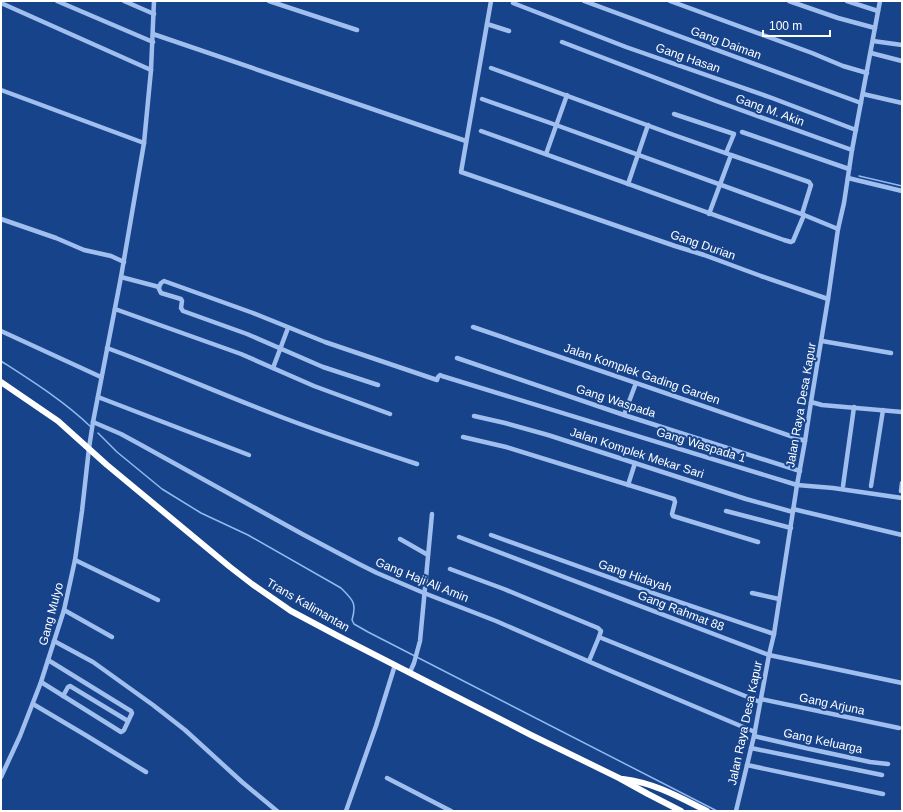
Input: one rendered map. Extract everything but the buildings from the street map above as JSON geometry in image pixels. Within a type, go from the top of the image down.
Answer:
[{"type":"highway","name":"Trans Kalimantan","points":[[1,382],[58,421],[107,465],[230,567],[270,597],[316,625],[531,735],[620,778],[681,811]]},
{"type":"highway","name":"Trans Kalimantan","points":[[620,778],[635,780],[657,787],[707,811]]},
{"type":"street","points":[[57,1],[153,42]]},
{"type":"street","points":[[124,1],[154,14]]},
{"type":"street","name":"Gang Mulyo","points":[[1,777],[20,736],[41,682],[64,610],[75,560],[92,423],[124,262],[144,144],[153,42],[154,1]]},
{"type":"street","points":[[269,1],[357,30]]},
{"type":"street","points":[[153,34],[466,141],[491,1]]},
{"type":"street","name":"Gang Daiman","points":[[584,1],[861,103]]},
{"type":"street","points":[[670,1],[812,53],[843,66],[867,73]]},
{"type":"street","points":[[789,1],[838,18],[875,28]]},
{"type":"street","points":[[847,1],[878,11]]},
{"type":"street","name":"Jalan Raya Desa Kapur","points":[[736,811],[751,748],[774,634],[797,485],[822,341],[838,229],[880,1]]},
{"type":"street","name":"Gang Hasan","points":[[513,3],[626,47],[772,98],[856,130]]},
{"type":"street","points":[[1,4],[151,70]]},
{"type":"street","points":[[487,24],[509,31]]},
{"type":"street","points":[[873,41],[902,46]]},
{"type":"street","name":"Gang M. Akin","points":[[562,42],[749,113],[852,150]]},
{"type":"street","points":[[870,53],[902,61]]},
{"type":"street","points":[[480,131],[791,242],[794,239],[803,214],[811,185],[809,182],[491,68]]},
{"type":"street","points":[[1,90],[80,122],[144,144]]},
{"type":"street","points":[[863,94],[902,103]]},
{"type":"street","points":[[546,154],[566,95]]},
{"type":"street","points":[[482,99],[803,214],[838,229]]},
{"type":"street","points":[[674,114],[734,134],[720,185],[709,214]]},
{"type":"street","points":[[628,184],[648,125]]},
{"type":"street","points":[[742,132],[849,168]]},
{"type":"street","name":"Gang Durian","points":[[466,141],[461,172],[828,299]]},
{"type":"street","points":[[848,178],[902,191]]},
{"type":"street","points":[[1,219],[56,238],[84,250],[111,256],[124,262]]},
{"type":"street","points":[[121,277],[159,287]]},
{"type":"street","points":[[159,287],[164,281],[253,313],[288,328],[273,368]]},
{"type":"street","points":[[159,287],[161,293],[180,299],[182,301],[181,308],[183,311],[247,334],[323,367],[378,385]]},
{"type":"street","points":[[114,309],[241,354],[314,386],[390,414]]},
{"type":"street","name":"Jalan Komplek Gading Garden","points":[[473,327],[805,441]]},
{"type":"street","name":"Gang Waspada 1","points":[[288,328],[437,380],[440,375],[797,485],[833,488],[902,498]]},
{"type":"street","points":[[1,330],[101,377]]},
{"type":"street","points":[[822,341],[891,353]]},
{"type":"street","points":[[107,348],[328,435],[417,464]]},
{"type":"street","name":"Gang Waspada","points":[[457,358],[624,415],[800,471]]},
{"type":"street","points":[[624,415],[636,383]]},
{"type":"street","points":[[98,397],[249,455]]},
{"type":"street","points":[[811,402],[822,405],[902,412]]},
{"type":"street","points":[[842,486],[854,407]]},
{"type":"street","points":[[871,486],[883,410]]},
{"type":"street","name":"Jalan Komplek Mekar Sari","points":[[474,416],[548,435],[735,494],[746,499],[902,535]]},
{"type":"street","name":"Gang Haji Ali Amin","points":[[92,423],[121,434],[354,562],[377,573],[496,621],[754,734]]},
{"type":"street","points":[[463,436],[506,447],[674,499],[673,516],[758,542]]},
{"type":"street","points":[[628,485],[635,463]]},
{"type":"street","points":[[901,491],[902,483]]},
{"type":"street","points":[[726,511],[791,528]]},
{"type":"street","points":[[410,672],[420,641],[432,514]]},
{"type":"street","name":"Gang Hidayah","points":[[491,535],[653,593],[774,634]]},
{"type":"street","name":"Gang Rahmat 88","points":[[459,537],[769,655],[902,683]]},
{"type":"street","points":[[400,539],[428,555]]},
{"type":"street","points":[[75,560],[158,600]]},
{"type":"street","points":[[450,569],[504,589],[598,628],[601,631],[589,661]]},
{"type":"street","points":[[752,593],[779,599]]},
{"type":"street","points":[[64,610],[112,637]]},
{"type":"street","name":"Gang Arjuna","points":[[599,637],[760,701],[899,728]]},
{"type":"street","points":[[54,641],[97,665],[153,705],[185,730],[242,782],[277,811]]},
{"type":"street","points":[[41,682],[121,732],[124,730],[132,713],[48,660]]},
{"type":"street","points":[[346,811],[376,726],[395,665]]},
{"type":"street","points":[[63,696],[70,686],[128,721]]},
{"type":"street","points":[[33,704],[146,772]]},
{"type":"street","name":"Gang Keluarga","points":[[754,734],[810,749],[870,762],[888,764]]},
{"type":"street","points":[[751,748],[882,775]]},
{"type":"street","points":[[747,765],[883,794]]},
{"type":"street","points":[[388,778],[451,811]]},
{"type":"waterway","points":[[859,176],[902,186]]},
{"type":"waterway","points":[[1,361],[59,400],[91,427]]},
{"type":"waterway","points":[[98,433],[117,452],[162,489],[201,513],[248,535],[341,588],[353,602],[354,610],[352,620],[354,624],[717,811]]}]
